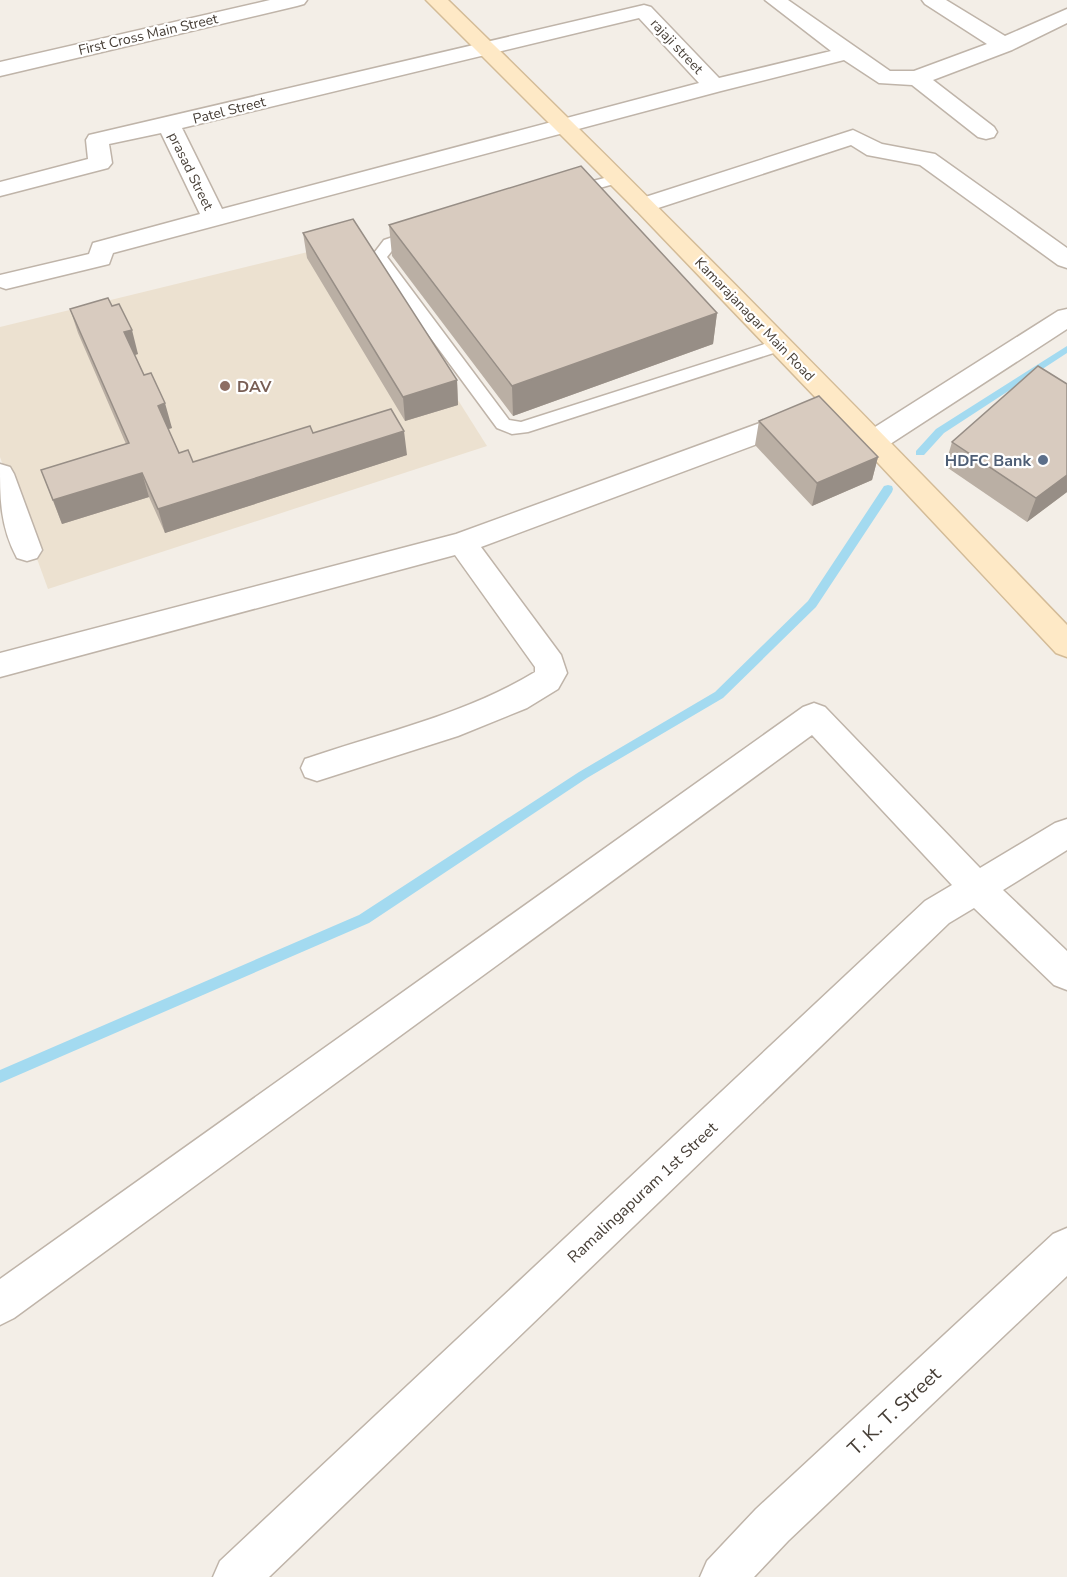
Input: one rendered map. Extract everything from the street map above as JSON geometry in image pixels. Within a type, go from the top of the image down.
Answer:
[{"type":"main road","name":"Kamarajanagar Main Road","points":[[436,0],[644,206],[874,441],[1067,645]]},
{"type":"street","name":"First Cross Main Street","points":[[0,69],[297,0]]},
{"type":"street","points":[[776,0],[876,73],[887,78],[917,78],[1004,45],[1067,15]]},
{"type":"street","points":[[932,0],[1004,45]]},
{"type":"street","name":"rajaji street","points":[[6,281],[100,259],[102,248],[714,86],[644,11],[483,47]]},
{"type":"street","name":"Patel Street","points":[[0,189],[100,163],[97,140],[169,125],[483,47]]},
{"type":"street","points":[[714,86],[848,53]]},
{"type":"street","points":[[917,78],[986,132]]},
{"type":"street","name":"prasad Street","points":[[169,125],[214,218]]},
{"type":"street","points":[[644,206],[853,137],[875,150],[927,159],[1067,260]]},
{"type":"street","points":[[874,441],[1018,361],[1067,317]]},
{"type":"street","points":[[0,665],[462,543],[836,403]]},
{"type":"street","points":[[0,474],[27,550]]},
{"type":"street","points":[[317,768],[447,727],[516,699],[547,680],[550,664],[462,543]]},
{"type":"street","points":[[0,1304],[814,716],[977,888],[1067,974]]},
{"type":"street","name":"Ramalingapuram 1st Street","points":[[236,1577],[937,912],[1067,833]]},
{"type":"street","name":"T. K. T. Street","points":[[723,1577],[772,1525],[1067,1248]]},
{"type":"lane","points":[[554,196],[616,179]]},
{"type":"lane","points":[[433,230],[389,242],[381,249],[379,256],[503,424],[512,428],[522,428],[780,345]]},
{"type":"shaded area","name":"DAV","points":[[357,240],[487,446],[48,589],[0,457],[0,327]]},
{"type":"building","points":[[581,166],[717,313],[512,386],[389,225]]},
{"type":"building","points":[[353,219],[457,380],[403,397],[303,233]]},
{"type":"building","points":[[108,298],[112,306],[119,304],[132,330],[124,332],[144,375],[151,373],[165,403],[158,406],[179,453],[188,450],[193,462],[310,426],[313,433],[391,409],[404,431],[158,509],[142,473],[53,500],[41,470],[129,443],[70,309]]},
{"type":"building","points":[[1038,366],[1067,384],[1067,475],[1036,498],[952,442]]},
{"type":"building","points":[[819,396],[878,457],[817,483],[759,421]]},
{"type":"waterway","points":[[920,453],[940,431],[1067,349]]},
{"type":"waterway","points":[[0,1077],[364,919],[583,775],[719,695],[812,604],[888,489]]},
{"type":"place","name":"DAV","points":[[225,386]]},
{"type":"place","name":"HDFC Bank","points":[[1043,460]]}]
